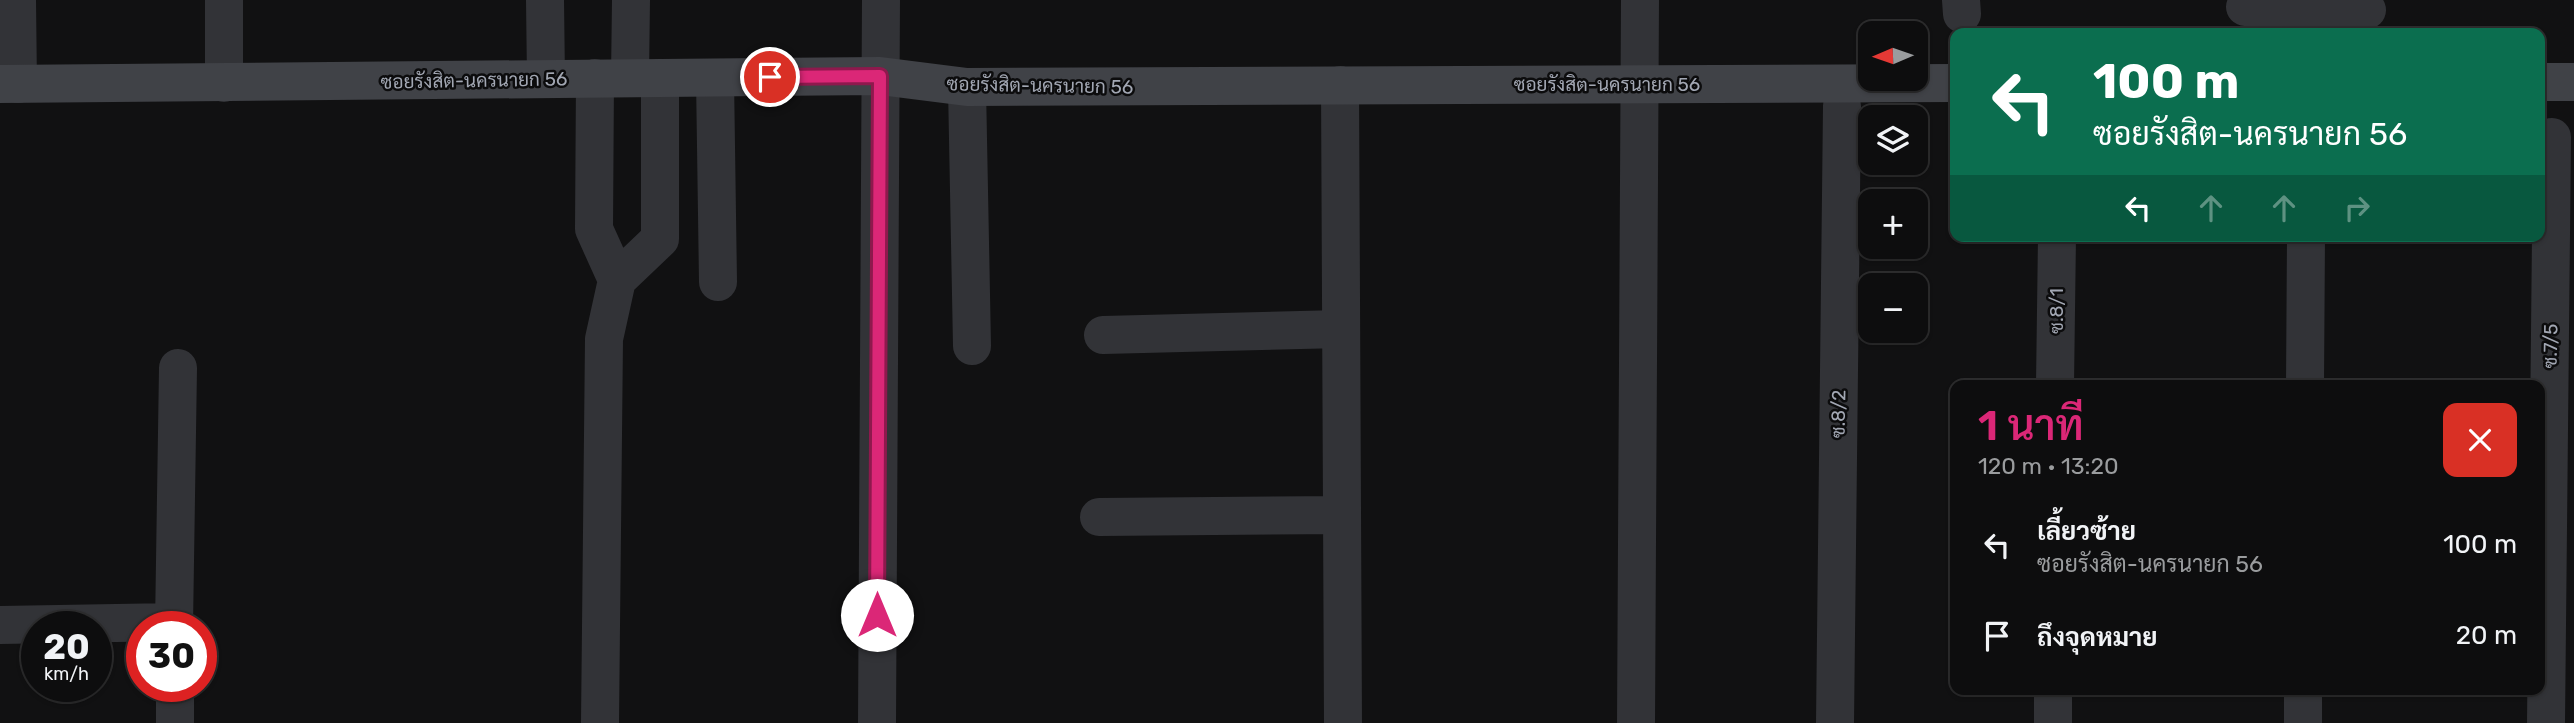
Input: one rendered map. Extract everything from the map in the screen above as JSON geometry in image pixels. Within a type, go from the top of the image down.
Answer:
[{"type":"street","points":[[9,84],[18,0]]},
{"type":"street","points":[[224,0],[224,83]]},
{"type":"street","points":[[545,0],[546,79]]},
{"type":"street","points":[[617,280],[594,229],[628,78],[631,0]]},
{"type":"street","points":[[877,723],[881,0]]},
{"type":"street","points":[[1636,723],[1640,0]]},
{"type":"street","points":[[2248,13],[2366,14]]},
{"type":"street","name":"ซอยรังสิต-นครนายก 56","points":[[9,84],[880,76],[967,87],[1950,83]]},
{"type":"street","points":[[600,723],[604,339],[617,280],[660,239],[628,78]]},
{"type":"street","points":[[715,78],[718,282]]},
{"type":"street","points":[[2545,82],[2574,82]]},
{"type":"street","points":[[1340,85],[1343,723]]},
{"type":"street","points":[[967,87],[972,346]]},
{"type":"street","name":"ซ.8/2","points":[[1835,723],[1842,106]]},
{"type":"street","name":"ซ.7/5","points":[[2546,723],[2552,138]]},
{"type":"street","name":"ซ.8/1","points":[[2055,380],[2057,242]]},
{"type":"street","points":[[2305,380],[2306,242]]},
{"type":"street","points":[[1103,335],[1341,329]]},
{"type":"street","points":[[174,611],[178,368]]},
{"type":"street","points":[[1098,517],[1342,515]]},
{"type":"street","points":[[0,625],[126,624]]},
{"type":"street","points":[[2053,695],[2053,723]]},
{"type":"street","points":[[2303,695],[2303,723]]},
{"type":"street","points":[[175,702],[175,723]]},
{"type":"route","points":[[770,77],[880,76],[877,615]]}]
